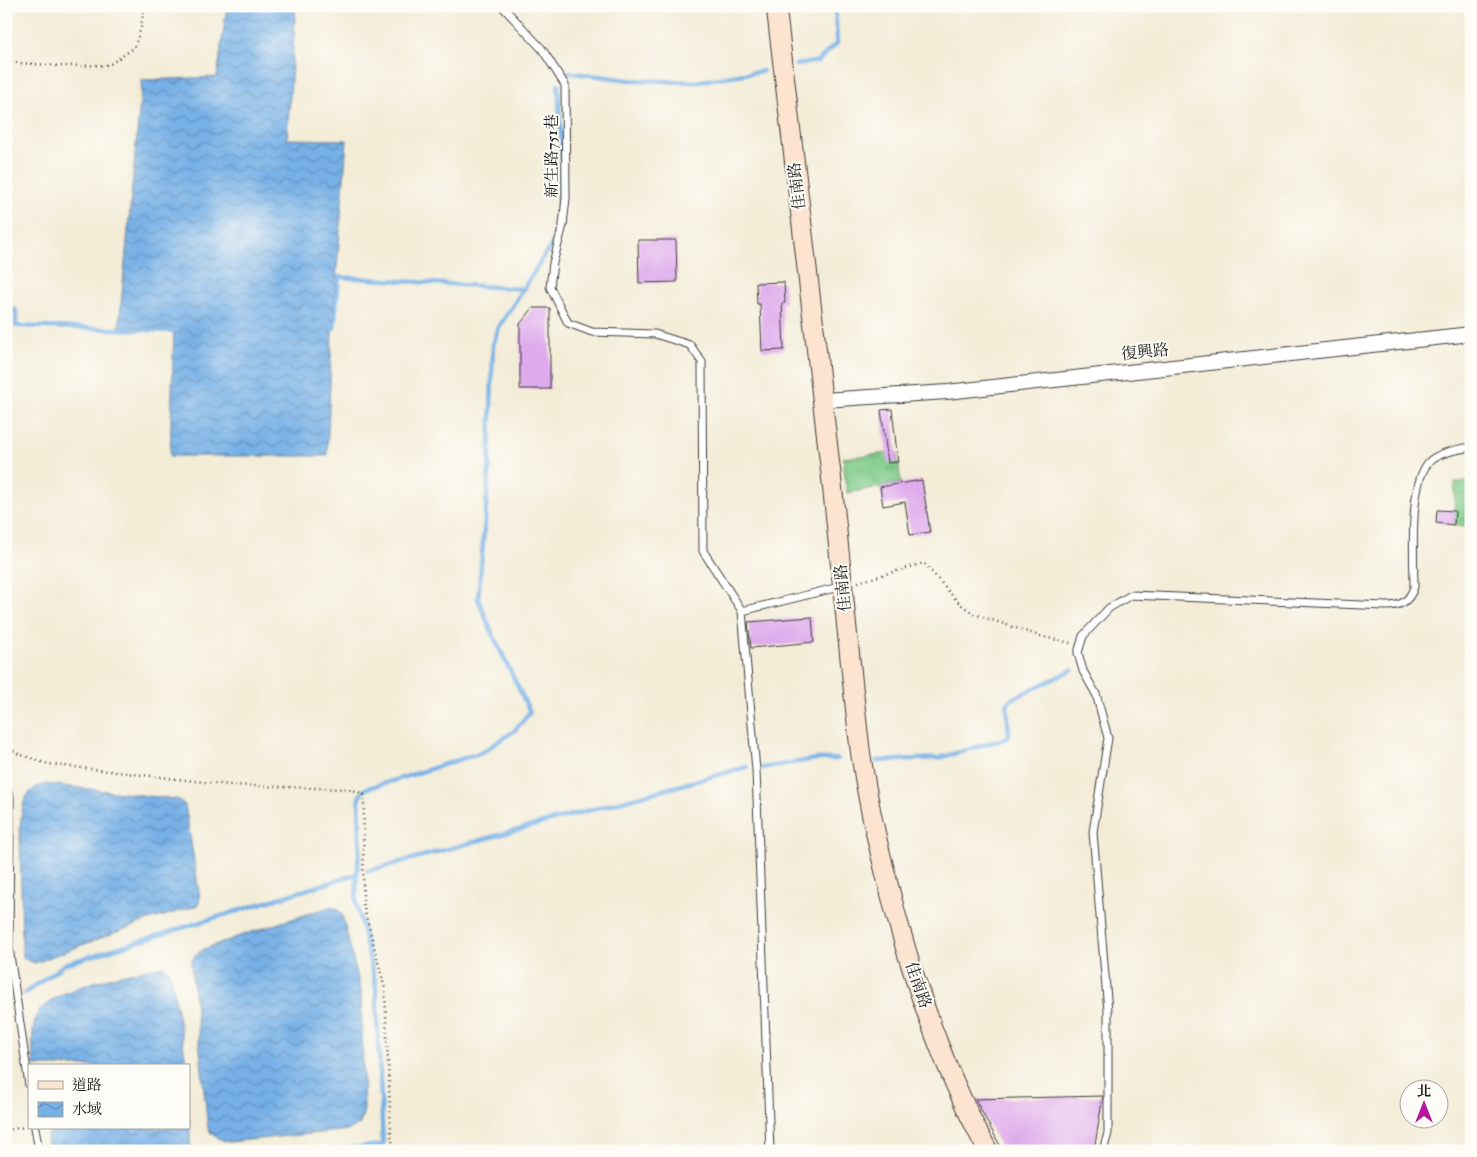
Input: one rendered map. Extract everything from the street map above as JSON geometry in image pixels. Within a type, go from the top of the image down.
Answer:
[{"type":"street","name":"佳南路","points":[[776,6],[823,400],[861,751],[873,825],[909,960],[935,1036],[988,1151]]},
{"type":"street","name":"復興路","points":[[823,400],[947,392],[1471,334]]},
{"type":"lane","name":"新生路751巷","points":[[502,6],[542,49],[565,85],[566,198],[563,225],[553,263],[550,287],[568,323],[592,332],[655,334],[690,345],[702,362],[704,551],[742,611]]},
{"type":"lane","points":[[1103,1151],[1108,1133],[1108,1011],[1093,832],[1108,738],[1096,694],[1083,671],[1078,653],[1083,636],[1109,608],[1131,595],[1385,606],[1404,603],[1411,597],[1414,587],[1414,508],[1420,478],[1431,461],[1454,450],[1471,447]]},
{"type":"lane","points":[[770,1151],[756,770],[742,611],[843,586]]},
{"type":"lane","points":[[6,790],[10,797],[9,948],[28,1078]]},
{"type":"lane","points":[[36,1130],[39,1151]]},
{"type":"path","points":[[6,62],[62,66],[109,65],[134,48],[141,28],[144,6]]},
{"type":"path","points":[[843,586],[924,563],[959,603],[974,614],[1043,637],[1080,645]]},
{"type":"path","points":[[6,744],[16,753],[48,764],[228,784],[357,791],[364,795],[363,904],[386,989],[391,1135],[394,1151]]},
{"type":"path","points":[[6,1130],[28,1126]]},
{"type":"green space","points":[[897,452],[901,483],[847,493],[843,458]]},
{"type":"green space","points":[[1455,482],[1471,482],[1471,526],[1454,525]]},
{"type":"water","points":[[227,6],[296,6],[287,139],[347,140],[332,331],[327,456],[170,456],[174,328],[119,327],[142,80],[217,77]]},
{"type":"water","points":[[46,784],[179,800],[185,805],[200,898],[197,906],[146,921],[35,963],[24,959],[22,955],[21,819],[23,805],[28,794],[32,790]]},
{"type":"water","points":[[329,907],[337,909],[342,914],[361,991],[364,1110],[360,1124],[349,1130],[228,1142],[219,1139],[208,1129],[191,963],[195,955],[204,949]]},
{"type":"water","points":[[163,966],[168,970],[171,976],[187,1064],[34,1064],[34,1024],[38,1013],[48,1003],[61,995],[115,977]]},
{"type":"water","points":[[52,1130],[190,1130],[191,1151],[48,1151],[47,1141]]},
{"type":"building","points":[[638,240],[676,240],[677,282],[639,283]]},
{"type":"building","points":[[784,282],[785,303],[782,303],[784,350],[762,351],[760,304],[757,304],[756,283]]},
{"type":"building","points":[[533,308],[550,308],[550,389],[520,389],[520,324]]},
{"type":"building","points":[[892,409],[898,462],[888,463],[881,410]]},
{"type":"building","points":[[922,480],[930,532],[910,535],[905,502],[883,506],[880,487]]},
{"type":"building","points":[[1437,510],[1455,511],[1454,525],[1436,523]]},
{"type":"building","points":[[812,617],[814,642],[751,648],[748,622]]},
{"type":"building","points":[[1103,1096],[1094,1151],[1003,1151],[975,1099]]},
{"type":"waterway","points":[[796,65],[818,61],[837,43],[835,6]]},
{"type":"waterway","points":[[566,72],[630,80],[695,82],[763,71]]},
{"type":"waterway","points":[[322,1151],[383,1145],[376,986],[356,901],[360,845],[359,797],[365,789],[483,752],[514,731],[530,712],[478,599],[489,474],[493,345],[499,327],[555,239],[562,158],[558,84]]},
{"type":"waterway","points":[[328,328],[334,328],[339,277],[524,289]]},
{"type":"waterway","points":[[6,310],[16,310],[16,326],[177,331]]},
{"type":"waterway","points":[[876,761],[939,758],[1007,738],[1009,735],[1007,706],[1010,700],[1072,670]]},
{"type":"waterway","points":[[762,768],[816,759],[838,759]]},
{"type":"waterway","points":[[368,871],[747,767]]},
{"type":"waterway","points":[[25,993],[65,964],[357,874]]},
{"type":"waterway","points":[[6,999],[10,998]]}]
